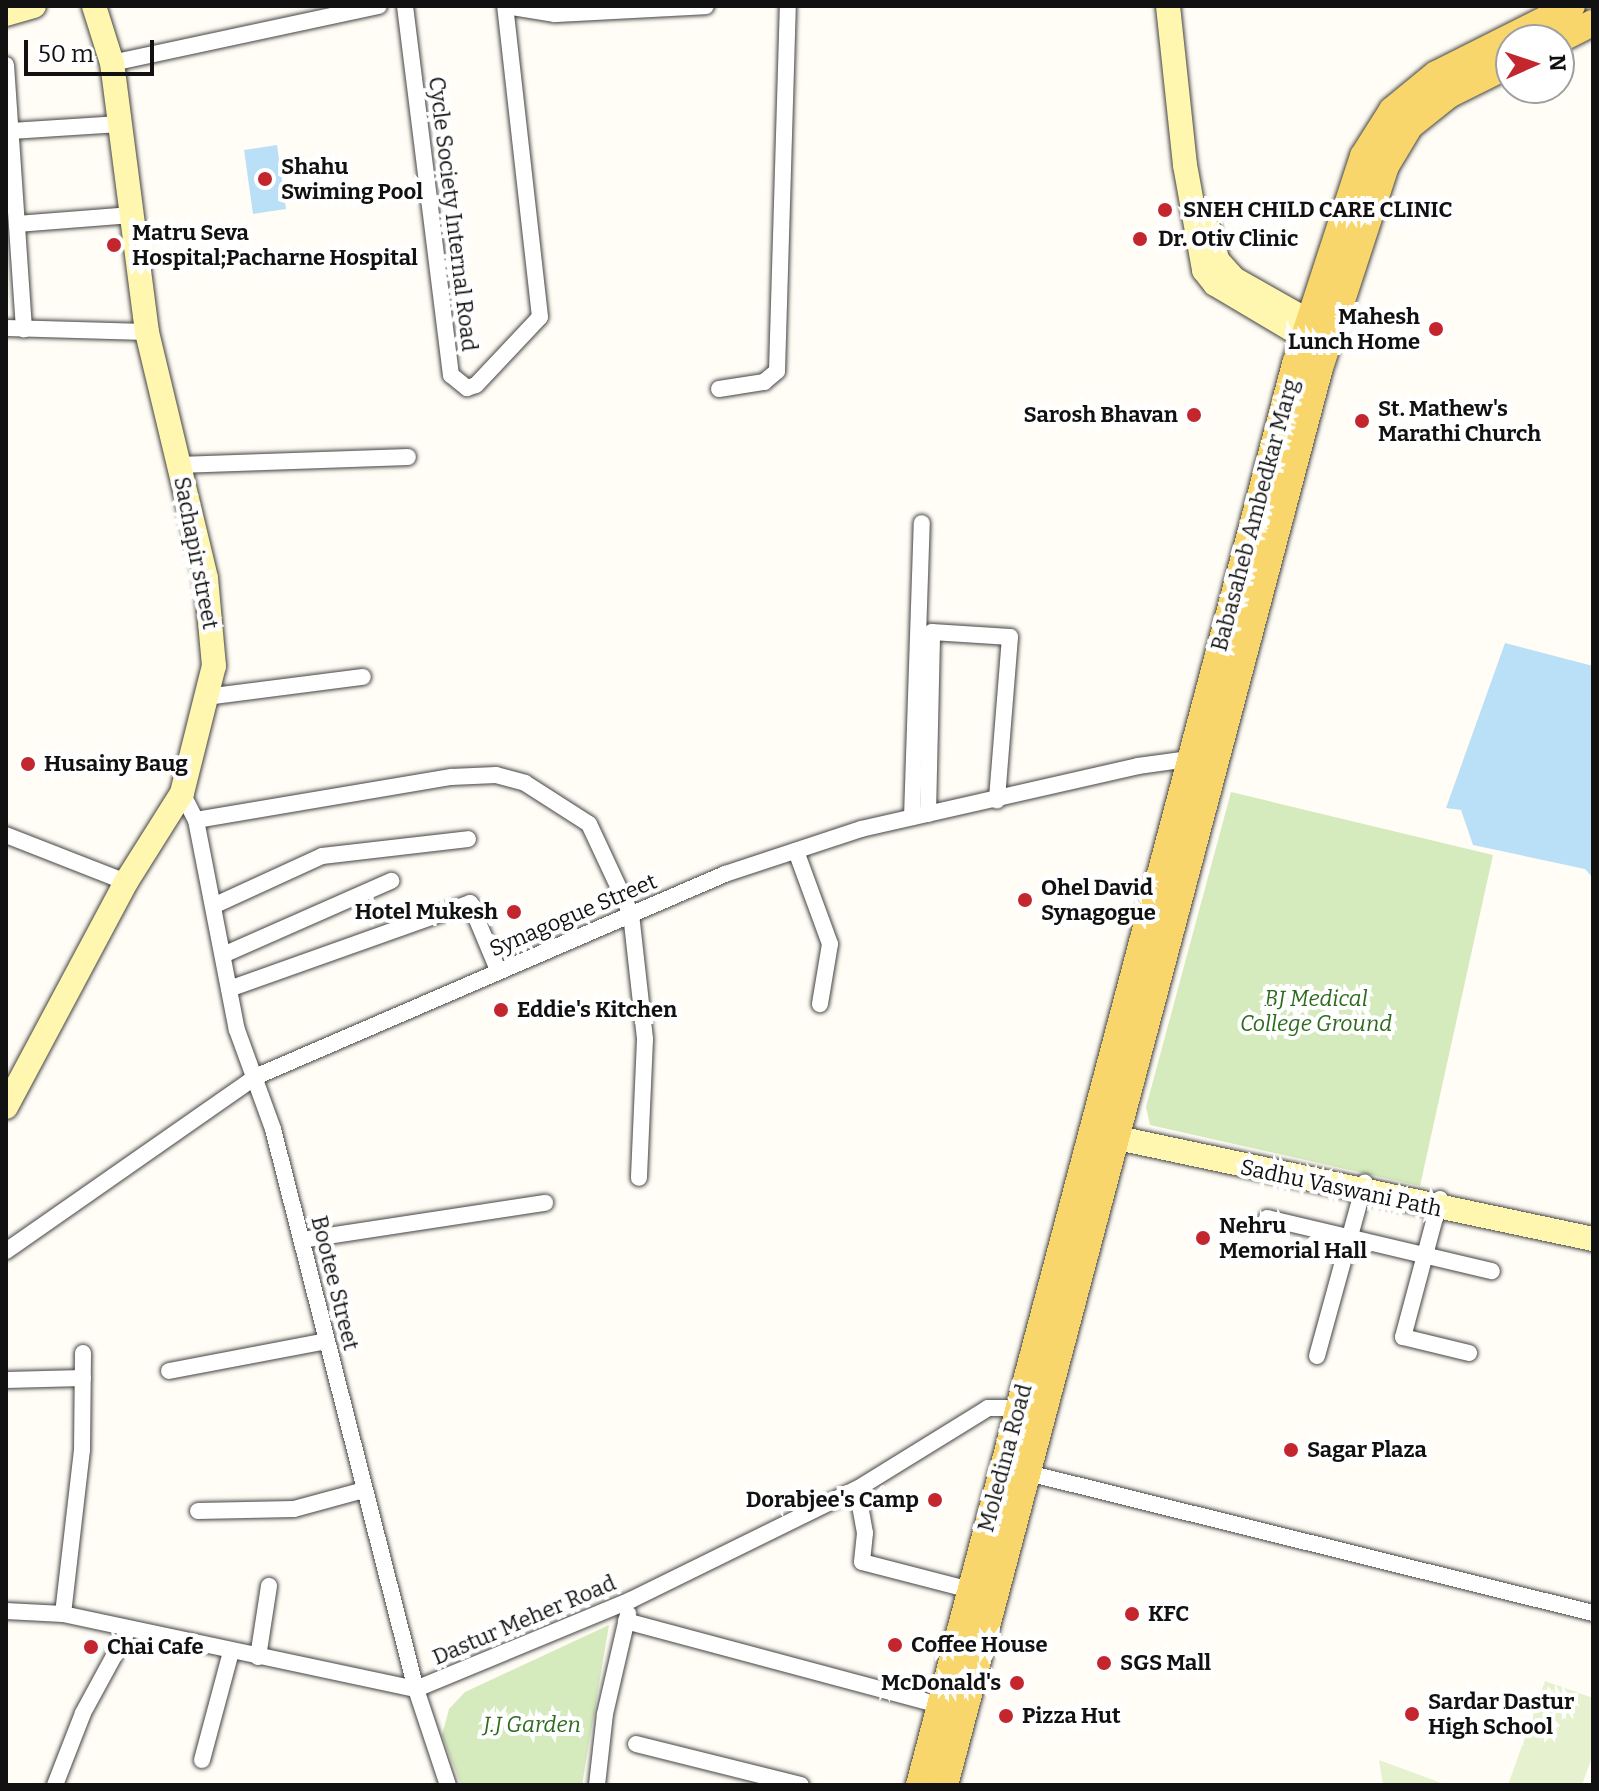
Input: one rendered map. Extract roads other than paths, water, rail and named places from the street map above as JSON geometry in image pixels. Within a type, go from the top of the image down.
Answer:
[{"type":"main road","points":[[6,14],[34,6]]},
{"type":"main road","name":"Sachapir street","points":[[6,1107],[126,882],[182,793],[214,666],[213,623],[147,332],[112,63],[94,6]]},
{"type":"main road","points":[[1168,6],[1185,165],[1204,270],[1215,284],[1318,336]]},
{"type":"main road","points":[[1183,6],[1217,260],[1234,279],[1318,336]]},
{"type":"main road","name":"Babasaheb Ambedkar Marg","points":[[1104,1128],[1318,336],[1363,156],[1392,110],[1436,74],[1572,6]]},
{"type":"main road","points":[[1575,32],[1593,23]]},
{"type":"main road","name":"Babasaheb Ambedkar Marg","points":[[1318,336],[1386,166],[1410,126],[1449,95],[1495,72]]},
{"type":"main road","name":"Sadhu Vaswani Path","points":[[1104,1128],[1593,1239]]},
{"type":"main road","name":"Moledina Road","points":[[919,1785],[970,1590],[1014,1470],[1018,1408],[1104,1128]]},
{"type":"main road","name":"Moledina Road","points":[[945,1785],[1014,1470],[1104,1128]]},
{"type":"main road","name":"Sadhu Vaswani Path","points":[[1439,1203],[1593,1228]]},
{"type":"street","points":[[112,63],[336,10],[379,6]]},
{"type":"street","name":"Cycle Society Internal Road","points":[[405,6],[451,375],[467,388],[476,385],[540,317],[506,6]]},
{"type":"street","points":[[506,6],[555,14],[706,6]]},
{"type":"street","points":[[719,389],[764,382],[777,371],[788,6]]},
{"type":"street","points":[[6,65],[24,329]]},
{"type":"street","points":[[11,131],[120,124]]},
{"type":"street","points":[[17,224],[132,215]]},
{"type":"street","points":[[6,328],[147,332]]},
{"type":"street","points":[[179,465],[408,457]]},
{"type":"street","points":[[920,815],[922,523]]},
{"type":"street","points":[[920,815],[932,632],[1010,637],[997,800]]},
{"type":"street","points":[[206,697],[363,677]]},
{"type":"street","name":"Synagogue Street","points":[[6,1251],[255,1077],[631,914],[796,851],[920,815],[1202,760]]},
{"type":"street","points":[[196,820],[451,777],[496,775],[525,783],[589,824],[631,914],[645,1039],[639,1178]]},
{"type":"street","name":"Bootee Street","points":[[182,793],[196,820],[229,989],[302,1240],[416,1689],[448,1785]]},
{"type":"street","points":[[6,835],[126,882]]},
{"type":"street","points":[[213,906],[322,856],[468,839]]},
{"type":"street","points":[[796,851],[829,936],[820,1004]]},
{"type":"street","points":[[223,955],[391,881]]},
{"type":"street","points":[[229,989],[470,903],[498,970]]},
{"type":"street","points":[[1317,1356],[1363,1187]]},
{"type":"street","points":[[302,1240],[545,1203]]},
{"type":"street","points":[[1439,1203],[1403,1337],[1469,1353]]},
{"type":"street","points":[[1267,1218],[1492,1271]]},
{"type":"street","points":[[169,1371],[326,1341]]},
{"type":"street","points":[[63,1614],[82,1450],[83,1353]]},
{"type":"street","points":[[6,1380],[83,1378]]},
{"type":"street","name":"Dastur Meher Road","points":[[6,1611],[63,1614],[416,1689],[631,1600],[857,1489],[988,1408],[1018,1408]]},
{"type":"street","points":[[1014,1470],[1593,1613]]},
{"type":"street","points":[[857,1489],[865,1533],[862,1562],[970,1590]]},
{"type":"street","points":[[198,1511],[294,1509],[364,1490]]},
{"type":"street","points":[[258,1657],[269,1586]]},
{"type":"street","points":[[597,1785],[605,1714],[631,1600]]},
{"type":"street","points":[[626,1621],[940,1705]]},
{"type":"street","points":[[55,1785],[83,1713],[128,1630]]},
{"type":"street","points":[[202,1760],[231,1652]]},
{"type":"street","points":[[636,1744],[736,1778],[801,1785]]},
{"type":"water","name":"Shahu Swiming Pool","points":[[277,145],[286,209],[253,214],[244,150]]},
{"type":"water","points":[[1505,643],[1593,666],[1593,878],[1585,869],[1473,845],[1461,810],[1446,808]]},
{"type":"place","name":"Shahu Swiming Pool","points":[[265,179]]},
{"type":"place","name":"SNEH CHILD CARE CLINIC","points":[[1165,210]]},
{"type":"place","name":"Dr. Otiv Clinic","points":[[1140,239]]},
{"type":"place","name":"Matru Seva Hospital;Pacharne Hospital","points":[[114,245]]},
{"type":"place","name":"Mahesh Lunch Home","points":[[1436,329]]},
{"type":"place","name":"Sarosh Bhavan","points":[[1194,415]]},
{"type":"place","name":"St. Mathew's Marathi Church","points":[[1362,421]]},
{"type":"place","name":"Husainy Baug","points":[[28,764]]},
{"type":"place","name":"Ohel David Synagogue","points":[[1025,900]]},
{"type":"place","name":"Hotel Mukesh","points":[[514,912]]},
{"type":"place","name":"Eddie's Kitchen","points":[[501,1010]]},
{"type":"place","name":"Nehru Memorial Hall","points":[[1203,1238]]},
{"type":"place","name":"Sagar Plaza","points":[[1291,1450]]},
{"type":"place","name":"Dorabjee's Camp","points":[[935,1500]]},
{"type":"place","name":"KFC","points":[[1132,1614]]},
{"type":"place","name":"Coffee House","points":[[895,1645]]},
{"type":"place","name":"Chai Cafe","points":[[91,1647]]},
{"type":"place","name":"SGS Mall","points":[[1104,1663]]},
{"type":"place","name":"McDonald's","points":[[1017,1683]]},
{"type":"place","name":"Sardar Dastur High School","points":[[1412,1714]]},
{"type":"place","name":"Pizza Hut","points":[[1006,1716]]},
{"type":"park label","name":"BJ Medical College Ground","points":[[1316,1010]]},
{"type":"park label","name":"J.J Garden","points":[[532,1725]]}]
